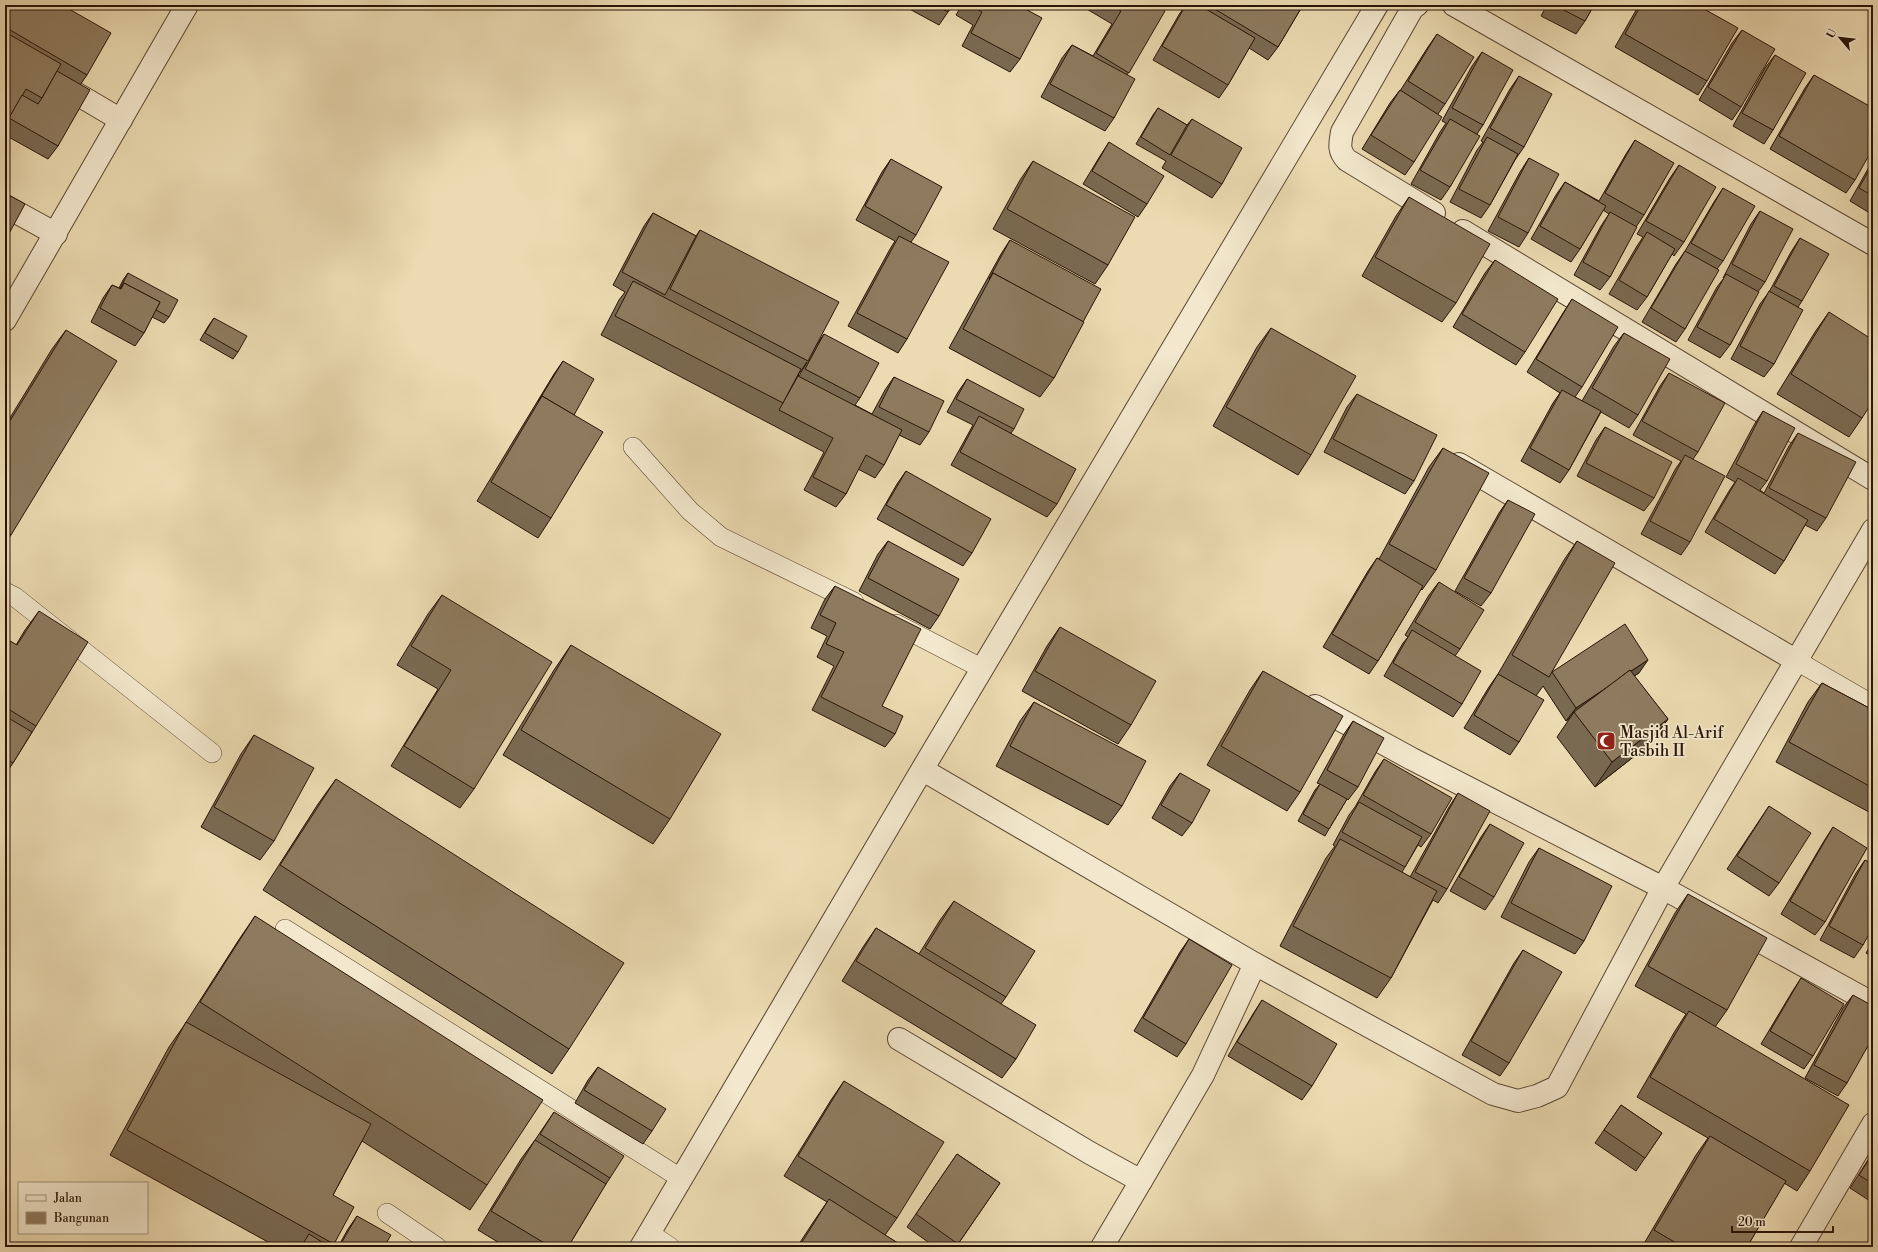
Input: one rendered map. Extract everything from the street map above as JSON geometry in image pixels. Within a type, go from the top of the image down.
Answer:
[{"type":"street","points":[[5,320],[187,5]]},
{"type":"street","points":[[645,1240],[1377,5]]},
{"type":"street","points":[[1417,5],[1412,10],[1342,132],[1340,146],[1341,154],[1347,160],[1873,479]]},
{"type":"street","points":[[1454,5],[1873,244]]},
{"type":"street","points":[[46,76],[121,120]]},
{"type":"street","points":[[5,206],[56,234]]},
{"type":"street","points":[[1443,454],[1797,661]]},
{"type":"street","points":[[923,770],[1255,964],[1493,1094],[1518,1100],[1537,1096],[1557,1087],[1663,888],[1873,530]]},
{"type":"street","points":[[1306,701],[1406,755],[1663,888],[1861,997]]},
{"type":"street","points":[[1102,1247],[1203,1075],[1255,964]]},
{"type":"street","points":[[899,1039],[1090,1153],[1141,1181]]},
{"type":"street","points":[[1801,1247],[1873,1124]]},
{"type":"lane","points":[[633,447],[690,511],[721,537],[874,612],[983,669]]},
{"type":"lane","points":[[5,592],[15,597],[212,753]]},
{"type":"lane","points":[[1797,661],[1873,706]]},
{"type":"lane","points":[[285,929],[682,1179]]},
{"type":"lane","points":[[387,1213],[437,1247]]},
{"type":"lane","points":[[645,1240],[670,1247]]},
{"type":"building","points":[[5,5],[62,5],[111,33],[87,75],[5,27]]},
{"type":"building","points":[[936,5],[952,5],[948,12]]},
{"type":"building","points":[[970,5],[1018,5],[1042,18],[1020,59],[971,33],[982,12]]},
{"type":"building","points":[[1112,5],[1155,5],[1165,11],[1129,73],[1096,53],[1121,11]]},
{"type":"building","points":[[1186,5],[1199,5],[1255,38],[1228,85],[1162,46]]},
{"type":"building","points":[[1208,5],[1303,5],[1278,47]]},
{"type":"building","points":[[1554,5],[1594,5],[1585,21]]},
{"type":"building","points":[[1641,5],[1697,5],[1738,28],[1707,81],[1625,34]]},
{"type":"building","points":[[1742,30],[1775,49],[1741,107],[1708,87]]},
{"type":"building","points":[[5,32],[61,64],[42,98],[26,89],[5,125]]},
{"type":"building","points":[[1437,34],[1474,57],[1445,104],[1408,81]]},
{"type":"building","points":[[1072,45],[1135,79],[1114,118],[1050,84]]},
{"type":"building","points":[[1482,52],[1513,70],[1483,125],[1452,108]]},
{"type":"building","points":[[1775,55],[1806,73],[1773,130],[1742,113]]},
{"type":"building","points":[[57,71],[90,90],[58,146],[9,118],[22,95],[38,104]]},
{"type":"building","points":[[1814,75],[1873,108],[1873,148],[1855,180],[1779,136]]},
{"type":"building","points":[[1519,76],[1552,94],[1524,147],[1490,128]]},
{"type":"building","points":[[1400,90],[1442,117],[1414,162],[1371,135]]},
{"type":"building","points":[[1158,108],[1187,125],[1170,155],[1141,137]]},
{"type":"building","points":[[1192,119],[1242,148],[1222,184],[1171,155]]},
{"type":"building","points":[[1450,119],[1480,136],[1450,187],[1420,170]]},
{"type":"building","points":[[1487,137],[1518,154],[1490,205],[1459,189]]},
{"type":"building","points":[[1635,140],[1674,163],[1644,215],[1605,193]]},
{"type":"building","points":[[1109,142],[1164,176],[1147,204],[1092,171]]},
{"type":"building","points":[[1529,158],[1559,174],[1528,233],[1498,217]]},
{"type":"building","points":[[891,159],[942,187],[916,235],[865,206]]},
{"type":"building","points":[[1033,161],[1135,217],[1108,265],[1007,209]]},
{"type":"building","points":[[1873,163],[1873,196],[1859,188]]},
{"type":"building","points":[[1679,165],[1716,187],[1684,242],[1646,221]]},
{"type":"building","points":[[1565,182],[1606,206],[1580,249],[1540,226]]},
{"type":"building","points":[[1723,188],[1755,206],[1723,261],[1691,243]]},
{"type":"building","points":[[5,193],[25,204],[5,241]]},
{"type":"building","points":[[1409,197],[1490,244],[1456,303],[1375,257]]},
{"type":"building","points":[[1760,211],[1793,229],[1765,282],[1732,264]]},
{"type":"building","points":[[1610,212],[1637,227],[1610,277],[1583,262]]},
{"type":"building","points":[[653,213],[696,236],[665,295],[622,272]]},
{"type":"building","points":[[700,230],[839,302],[808,361],[670,289]]},
{"type":"building","points":[[1647,232],[1675,249],[1647,297],[1619,280]]},
{"type":"building","points":[[899,236],[949,262],[907,339],[857,313]]},
{"type":"building","points":[[1800,238],[1829,254],[1802,301],[1774,286]]},
{"type":"building","points":[[1010,240],[1101,289],[1083,322],[993,273],[989,279]]},
{"type":"building","points":[[1685,251],[1719,270],[1685,329],[1651,308]]},
{"type":"building","points":[[1495,260],[1558,299],[1525,352],[1462,314]]},
{"type":"building","points":[[128,273],[178,300],[169,317],[156,310],[160,302],[124,283],[120,289]]},
{"type":"building","points":[[993,273],[1084,322],[1054,378],[963,329]]},
{"type":"building","points":[[1726,274],[1759,292],[1730,345],[1697,327]]},
{"type":"building","points":[[633,281],[801,369],[783,403],[615,316]]},
{"type":"building","points":[[124,283],[160,302],[144,333],[100,308],[112,285],[121,289]]},
{"type":"building","points":[[1769,291],[1803,310],[1774,364],[1740,346]]},
{"type":"building","points":[[1572,299],[1618,327],[1582,387],[1536,359]]},
{"type":"building","points":[[1829,312],[1873,340],[1873,401],[1862,418],[1791,374]]},
{"type":"building","points":[[214,318],[247,336],[238,352],[205,333]]},
{"type":"building","points":[[1271,328],[1356,376],[1311,455],[1226,407]]},
{"type":"building","points":[[66,330],[117,361],[11,535],[5,531],[5,429]]},
{"type":"building","points":[[1624,333],[1670,359],[1638,415],[1592,388]]},
{"type":"building","points":[[824,334],[879,363],[860,398],[805,369]]},
{"type":"building","points":[[563,361],[594,379],[574,415],[542,396],[538,402]]},
{"type":"building","points":[[1669,373],[1725,403],[1698,452],[1642,421]]},
{"type":"building","points":[[798,376],[902,430],[884,465],[866,455],[846,494],[813,477],[833,438],[779,410]]},
{"type":"building","points":[[894,377],[944,401],[929,432],[879,407]]},
{"type":"building","points":[[967,379],[1024,409],[1014,429],[956,399]]},
{"type":"building","points":[[1562,390],[1601,411],[1569,470],[1530,448]]},
{"type":"building","points":[[1357,394],[1437,435],[1414,481],[1333,439]]},
{"type":"building","points":[[542,396],[603,432],[551,518],[491,482]]},
{"type":"building","points":[[1763,411],[1795,428],[1767,481],[1736,464]]},
{"type":"building","points":[[979,416],[1076,469],[1057,504],[960,452]]},
{"type":"building","points":[[1605,427],[1672,462],[1654,498],[1586,463]]},
{"type":"building","points":[[1798,433],[1856,462],[1826,518],[1769,488]]},
{"type":"building","points":[[1443,448],[1489,473],[1436,570],[1389,544]]},
{"type":"building","points":[[1685,455],[1725,476],[1690,542],[1650,521]]},
{"type":"building","points":[[906,471],[991,519],[972,553],[886,505]]},
{"type":"building","points":[[1738,478],[1808,520],[1784,561],[1714,519]]},
{"type":"building","points":[[1508,500],[1535,514],[1491,593],[1464,578]]},
{"type":"building","points":[[888,541],[959,579],[939,616],[868,578]]},
{"type":"building","points":[[1577,541],[1615,563],[1549,677],[1512,655]]},
{"type":"building","points":[[1377,558],[1423,586],[1378,661],[1332,634]]},
{"type":"building","points":[[1439,582],[1484,610],[1460,649],[1415,622]]},
{"type":"building","points":[[835,586],[921,629],[882,706],[903,716],[895,734],[821,697],[844,652],[826,644],[836,623],[820,615]]},
{"type":"building","points":[[442,595],[552,662],[474,789],[404,746],[451,670],[411,646]]},
{"type":"building","points":[[39,611],[88,642],[36,726],[5,707],[5,638],[17,645]]},
{"type":"building","points":[[1625,624],[1648,660],[1631,671],[1630,670],[1576,708],[1552,672]]},
{"type":"building","points":[[1060,627],[1156,681],[1131,725],[1035,671]]},
{"type":"building","points":[[1412,630],[1481,671],[1462,704],[1393,663]]},
{"type":"building","points":[[571,645],[721,734],[670,819],[521,730]]},
{"type":"building","points":[[1630,670],[1668,719],[1612,762],[1574,712]]},
{"type":"building","points":[[1263,671],[1343,716],[1300,792],[1221,746]]},
{"type":"building","points":[[1498,674],[1544,700],[1519,742],[1474,715]]},
{"type":"building","points":[[1822,683],[1873,710],[1873,788],[1789,742]]},
{"type":"building","points":[[1034,702],[1146,761],[1122,806],[1010,746]]},
{"type":"building","points":[[5,716],[32,732],[13,763],[5,758]]},
{"type":"building","points":[[1353,721],[1384,738],[1358,787],[1327,770]]},
{"type":"building","points":[[254,735],[314,768],[274,841],[214,807]]},
{"type":"building","points":[[1384,759],[1452,798],[1431,834],[1363,795]]},
{"type":"building","points":[[1180,773],[1210,790],[1192,823],[1161,805]]},
{"type":"building","points":[[336,779],[624,963],[569,1049],[280,865]]},
{"type":"building","points":[[1320,784],[1347,799],[1329,829],[1303,814]]},
{"type":"building","points":[[1458,793],[1490,811],[1447,889],[1415,872]]},
{"type":"building","points":[[1359,802],[1422,837],[1405,867],[1342,832]]},
{"type":"building","points":[[1769,806],[1811,833],[1779,883],[1737,856]]},
{"type":"building","points":[[1490,824],[1524,843],[1494,897],[1459,877]]},
{"type":"building","points":[[1833,827],[1867,848],[1825,922],[1790,901]]},
{"type":"building","points":[[1340,839],[1437,891],[1391,978],[1293,926]]},
{"type":"building","points":[[1539,848],[1612,886],[1584,941],[1511,903]]},
{"type":"building","points":[[1865,860],[1873,864],[1873,927],[1863,945],[1829,926]]},
{"type":"building","points":[[1688,894],[1767,938],[1727,1010],[1648,966]]},
{"type":"building","points":[[954,901],[1035,951],[1006,997],[925,948]]},
{"type":"building","points":[[255,916],[543,1100],[487,1185],[200,1002]]},
{"type":"building","points":[[876,928],[1036,1025],[1016,1059],[856,961]]},
{"type":"building","points":[[1189,939],[1232,965],[1186,1044],[1143,1018]]},
{"type":"building","points":[[1523,950],[1562,972],[1509,1063],[1471,1041]]},
{"type":"building","points":[[1801,978],[1844,1004],[1813,1056],[1770,1031]]},
{"type":"building","points":[[1853,995],[1873,1006],[1873,1037],[1847,1083],[1814,1065]]},
{"type":"building","points":[[1262,1000],[1337,1044],[1312,1086],[1237,1042]]},
{"type":"building","points":[[1689,1011],[1849,1105],[1810,1171],[1650,1077]]},
{"type":"building","points":[[186,1022],[371,1124],[333,1195],[354,1207],[334,1244],[127,1130]]},
{"type":"building","points":[[598,1067],[666,1109],[652,1131],[584,1090]]},
{"type":"building","points":[[844,1081],[944,1142],[897,1218],[798,1156]]},
{"type":"building","points":[[1621,1105],[1662,1133],[1645,1158],[1604,1130]]},
{"type":"building","points":[[554,1112],[624,1156],[610,1178],[540,1134]]},
{"type":"building","points":[[1710,1136],[1786,1181],[1747,1247],[1683,1247],[1654,1230]]},
{"type":"building","points":[[535,1140],[606,1184],[568,1247],[551,1247],[491,1211]]},
{"type":"building","points":[[1873,1153],[1873,1184],[1859,1175]]},
{"type":"building","points":[[957,1154],[1000,1183],[958,1244],[916,1214]]},
{"type":"building","points":[[829,1199],[904,1247],[799,1247]]},
{"type":"building","points":[[357,1216],[391,1235],[384,1247],[339,1247]]},
{"type":"building","points":[[309,1234],[330,1247],[301,1247]]},
{"type":"place","name":"Masjid Al-Arif Tasbih II","points":[[1606,741]]}]
